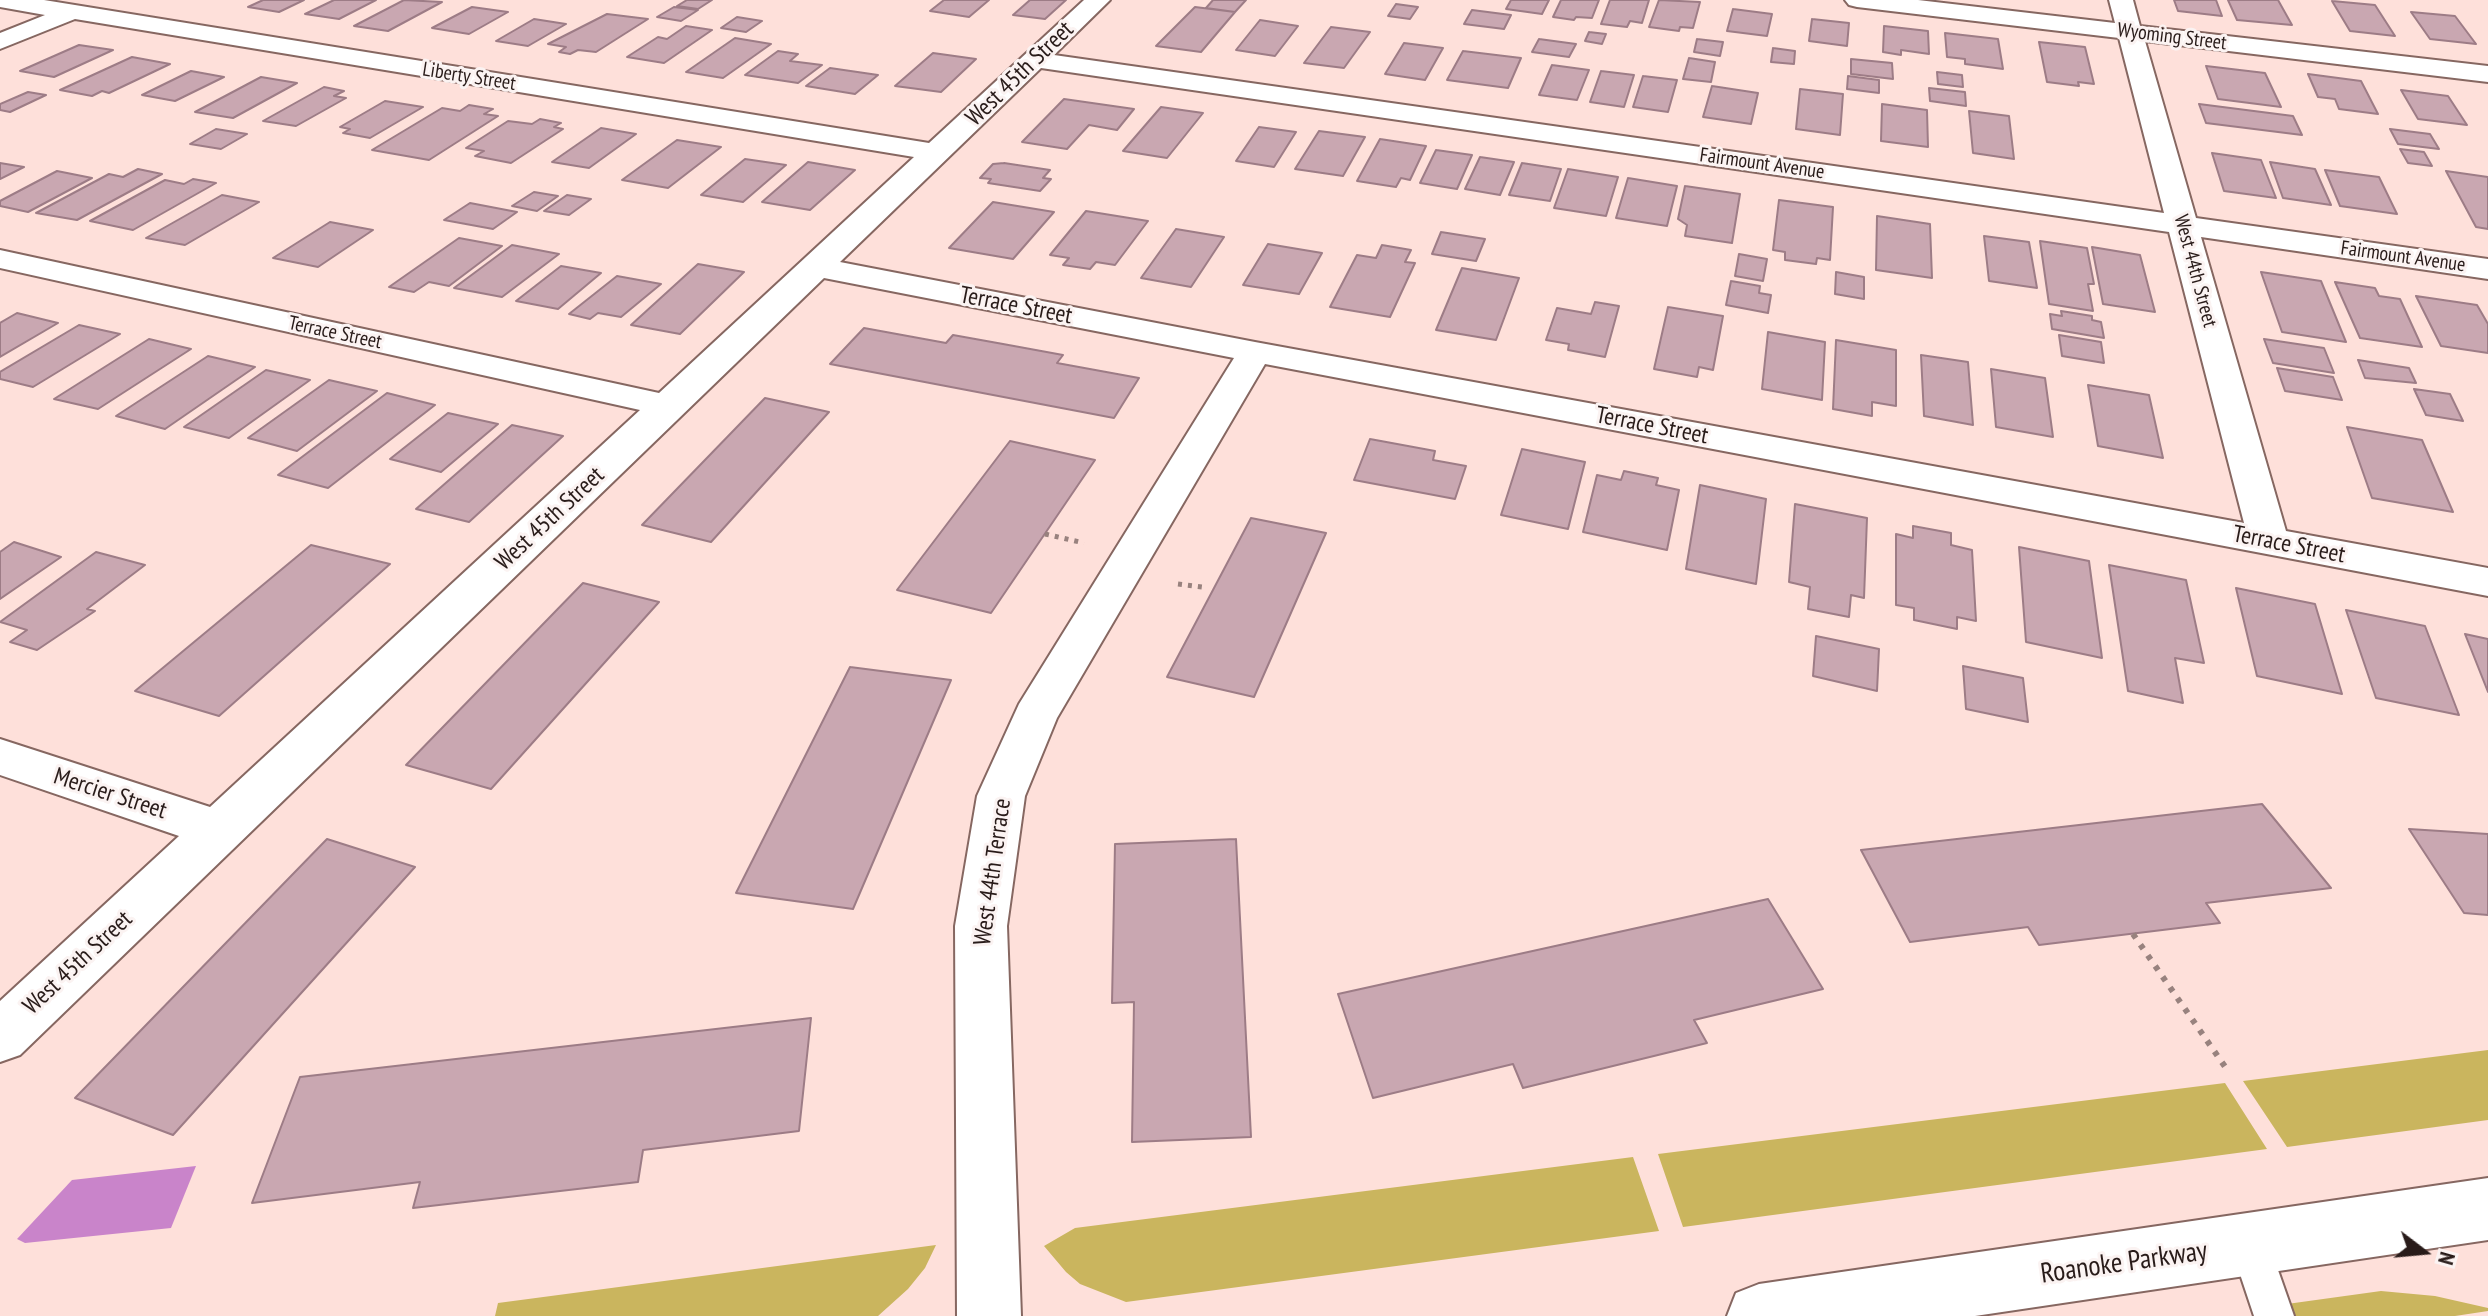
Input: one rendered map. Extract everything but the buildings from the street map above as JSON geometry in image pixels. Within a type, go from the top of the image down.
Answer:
[{"type":"street","name":"Liberty Street","points":[[0,0],[938,153]]},
{"type":"street","points":[[0,42],[101,0]]},
{"type":"street","name":"West 45th Street","points":[[0,1037],[1098,0]]},
{"type":"street","name":"Wyoming Street","points":[[1857,0],[2488,74]]},
{"type":"street","name":"West 44th Street","points":[[2121,0],[2269,541]]},
{"type":"street","name":"Fairmount Avenue","points":[[1035,60],[2488,269]]},
{"type":"street","name":"Terrace Street","points":[[0,259],[669,406]]},
{"type":"street","name":"Terrace Street","points":[[817,267],[2488,582]]},
{"type":"street","name":"West 44th Terrace","points":[[989,1316],[981,926],[1001,796],[1035,716],[1255,352]]},
{"type":"street","name":"Mercier Street","points":[[0,757],[220,830]]},
{"type":"street","name":"Roanoke Parkway","points":[[1759,1316],[2488,1209]]},
{"type":"lane","points":[[2250,1244],[2274,1316]]},
{"type":"path","points":[[1045,534],[1093,545]]},
{"type":"path","points":[[1178,584],[1202,587]]},
{"type":"path","points":[[2133,934],[2228,1071]]},
{"type":"shaded area","points":[[2488,1050],[2488,1120],[2287,1147],[2243,1081]]},
{"type":"shaded area","points":[[2225,1083],[2267,1149],[1683,1227],[1658,1154]]},
{"type":"shaded area","points":[[1633,1157],[1659,1231],[1126,1302],[1080,1284],[1044,1246],[1075,1228]]},
{"type":"shaded area","points":[[196,1166],[171,1228],[25,1243],[17,1239],[72,1180]]},
{"type":"shaded area","points":[[936,1245],[925,1268],[908,1289],[878,1316],[495,1316],[498,1303]]},
{"type":"shaded area","points":[[2381,1291],[2435,1296],[2488,1308],[2488,1311],[2455,1316],[2288,1316],[2287,1304]]}]
